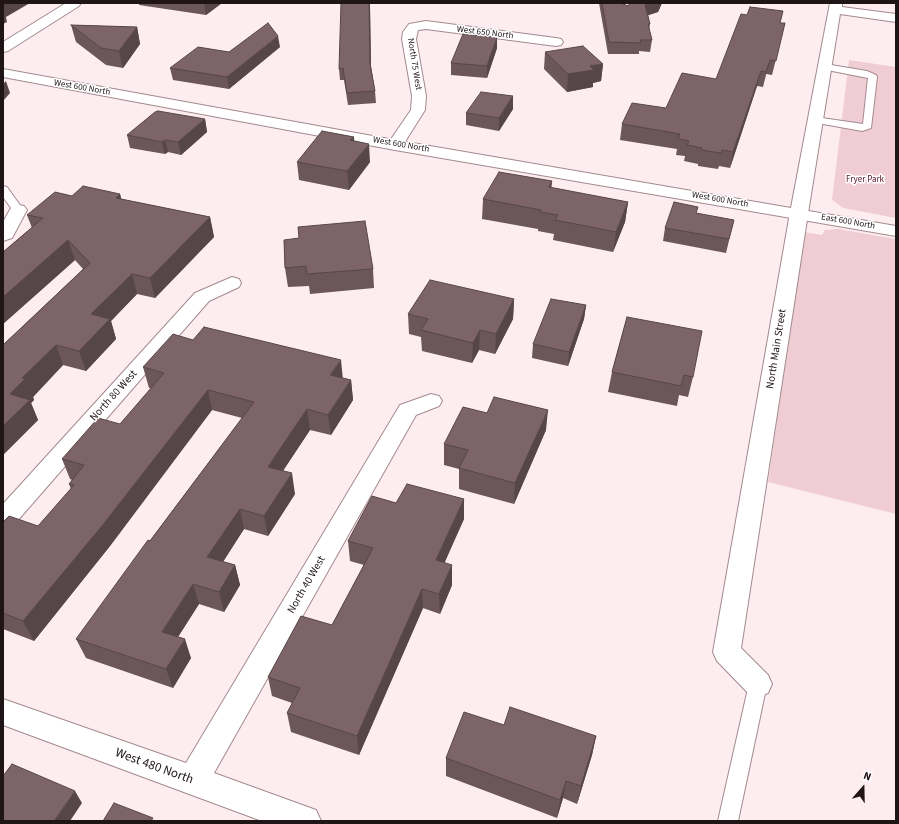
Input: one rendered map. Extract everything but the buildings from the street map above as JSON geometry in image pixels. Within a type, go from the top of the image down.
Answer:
[{"type":"street","points":[[3,48],[75,3]]},
{"type":"street","points":[[835,7],[896,18]]},
{"type":"street","name":"North Main Street","points":[[758,684],[727,652],[799,213],[835,7]]},
{"type":"street","name":"West 650 North","points":[[414,27],[426,25],[556,42]]},
{"type":"street","name":"North 75 West","points":[[395,145],[418,110],[419,96],[409,39],[410,32],[414,27]]},
{"type":"street","name":"West 600 North","points":[[3,73],[395,145],[799,213]]},
{"type":"street","points":[[3,236],[6,234],[18,210]]},
{"type":"street","name":"East 600 North","points":[[799,213],[896,231]]},
{"type":"street","name":"North 80 West","points":[[3,520],[202,297],[232,283]]},
{"type":"street","name":"North 40 West","points":[[193,780],[408,410],[431,401]]},
{"type":"street","name":"West 480 North","points":[[3,712],[305,821]]},
{"type":"lane","points":[[815,120],[862,128],[868,126],[873,77],[867,74],[825,67]]},
{"type":"lane","points":[[3,189],[18,210]]},
{"type":"lane","points":[[728,821],[758,684]]},
{"type":"green space","name":"Fryer Park","points":[[849,60],[896,67],[896,218],[843,208],[832,200]]},
{"type":"green space","points":[[838,229],[896,239],[896,514],[768,482],[804,232],[822,235],[825,230]]}]
